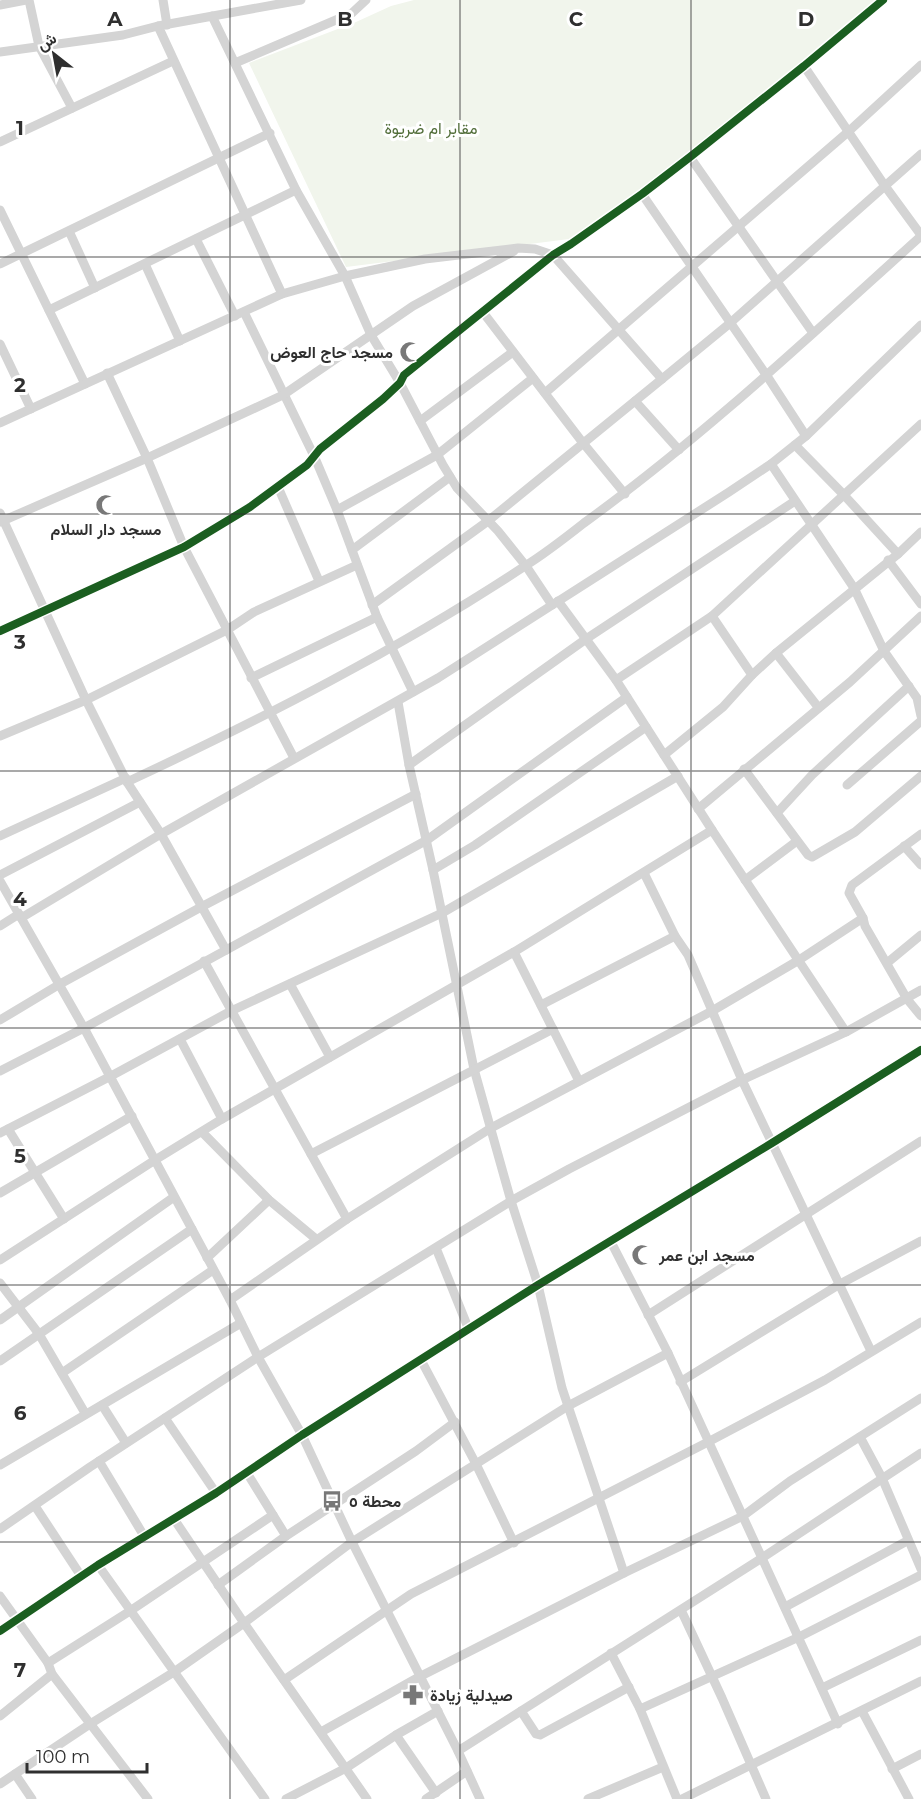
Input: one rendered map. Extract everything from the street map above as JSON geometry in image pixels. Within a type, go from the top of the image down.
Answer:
[{"type":"street","points":[[0,4],[27,0],[39,46],[72,108]]},
{"type":"street","points":[[163,0],[162,26],[173,61],[282,294]]},
{"type":"street","points":[[0,52],[123,35],[301,0]]},
{"type":"street","points":[[235,63],[352,13],[366,0]]},
{"type":"street","points":[[0,631],[184,548],[278,487],[315,458],[320,449],[400,383],[404,375],[482,311],[553,255],[642,195],[883,0]]},
{"type":"street","points":[[212,16],[296,190],[345,276],[371,335],[400,383],[450,477],[586,639],[616,680],[698,809],[846,1032]]},
{"type":"street","points":[[0,142],[173,61]]},
{"type":"street","points":[[545,393],[848,132],[921,65]]},
{"type":"street","points":[[0,836],[270,714],[393,648],[526,566],[625,494],[679,450],[767,376],[921,235],[804,66]]},
{"type":"street","points":[[0,264],[270,133]]},
{"type":"street","points":[[372,605],[488,521],[729,324],[921,154]]},
{"type":"street","points":[[690,157],[813,333]]},
{"type":"street","points":[[49,310],[296,190]]},
{"type":"street","points":[[642,195],[806,436]]},
{"type":"street","points":[[0,210],[85,384]]},
{"type":"street","points":[[69,231],[95,288]]},
{"type":"street","points":[[196,238],[283,395],[315,458],[372,605],[413,692]]},
{"type":"street","points":[[226,950],[203,906],[127,780],[86,700],[1,519],[147,458],[283,395],[420,302],[518,248]]},
{"type":"street","points":[[0,423],[282,294],[345,276],[425,259],[518,248],[535,249],[553,255],[662,379]]},
{"type":"street","points":[[145,264],[180,341]]},
{"type":"street","points":[[482,311],[625,494]]},
{"type":"street","points":[[0,926],[294,758],[398,702],[771,464],[806,436],[921,325]]},
{"type":"street","points":[[0,344],[31,409]]},
{"type":"street","points":[[420,422],[513,352]]},
{"type":"street","points":[[107,373],[147,458],[184,548],[294,758]]},
{"type":"street","points":[[337,510],[437,455],[533,378]]},
{"type":"street","points":[[635,401],[679,450]]},
{"type":"street","points":[[616,680],[712,616],[921,424]]},
{"type":"street","points":[[795,445],[898,554]]},
{"type":"street","points":[[771,464],[854,588],[884,651],[917,698],[921,716]]},
{"type":"street","points":[[352,550],[450,477]]},
{"type":"street","points":[[278,487],[319,581]]},
{"type":"street","points":[[409,765],[586,639],[795,501]]},
{"type":"street","points":[[664,755],[723,707],[776,653],[898,554],[921,532]]},
{"type":"street","points":[[888,560],[921,604]]},
{"type":"street","points":[[0,736],[86,700],[227,630],[243,618],[357,565]]},
{"type":"street","points":[[251,678],[377,616]]},
{"type":"street","points":[[712,616],[752,675]]},
{"type":"street","points":[[698,809],[884,651],[921,616]]},
{"type":"street","points":[[776,653],[818,707]]},
{"type":"street","points":[[777,813],[812,774],[909,686]]},
{"type":"street","points":[[0,1071],[84,1028],[427,840],[627,697]]},
{"type":"street","points":[[398,702],[409,765],[427,840],[474,1069],[511,1201],[538,1285],[568,1406],[624,1573]]},
{"type":"street","points":[[847,785],[921,721]]},
{"type":"street","points":[[433,870],[500,828],[645,727]]},
{"type":"street","points":[[744,769],[797,841],[812,857],[818,856],[855,832],[921,776]]},
{"type":"street","points":[[64,1218],[4,1131],[231,1011],[442,913],[678,776]]},
{"type":"street","points":[[0,1020],[60,984],[203,906],[416,795]]},
{"type":"street","points":[[0,874],[140,802]]},
{"type":"street","points":[[0,1260],[222,1119],[514,952],[712,830]]},
{"type":"street","points":[[921,834],[852,885],[849,893],[865,926],[907,999],[921,1016]]},
{"type":"street","points":[[745,880],[797,841]]},
{"type":"street","points":[[904,846],[921,865]]},
{"type":"street","points":[[644,873],[675,936],[688,955],[742,1080],[872,1351]]},
{"type":"street","points":[[0,880],[111,1076],[258,1357],[302,1435],[352,1542],[458,1750],[480,1799]]},
{"type":"street","points":[[230,1300],[316,1239],[491,1128],[712,1011],[799,960],[863,918]]},
{"type":"street","points":[[887,963],[921,935]]},
{"type":"street","points":[[542,1005],[675,936]]},
{"type":"street","points":[[514,952],[579,1081]]},
{"type":"street","points":[[204,961],[347,1219]]},
{"type":"street","points":[[290,984],[330,1057]]},
{"type":"street","points":[[0,1529],[258,1357],[511,1201],[568,1169],[742,1080],[846,1032],[921,990]]},
{"type":"street","points":[[311,1154],[553,1029]]},
{"type":"street","points":[[180,1039],[222,1119]]},
{"type":"street","points":[[0,1631],[98,1565],[216,1493],[302,1435],[538,1285],[921,1050]]},
{"type":"street","points":[[0,1193],[132,1116]]},
{"type":"street","points":[[202,1132],[269,1200],[316,1239]]},
{"type":"street","points":[[648,1315],[921,1141]]},
{"type":"street","points":[[0,1320],[174,1197]]},
{"type":"street","points":[[207,1258],[269,1200]]},
{"type":"street","points":[[0,1361],[192,1229]]},
{"type":"street","points":[[611,1242],[668,1353],[838,1724]]},
{"type":"street","points":[[680,1382],[840,1284],[920,1246]]},
{"type":"street","points":[[436,1248],[469,1330]]},
{"type":"street","points":[[62,1373],[213,1270]]},
{"type":"street","points":[[0,1283],[39,1334],[85,1413]]},
{"type":"street","points":[[284,1680],[411,1594],[600,1499],[825,1380],[921,1322]]},
{"type":"street","points":[[0,1465],[241,1323]]},
{"type":"street","points":[[0,1784],[174,1672],[352,1542],[568,1406],[668,1353]]},
{"type":"street","points":[[421,1360],[455,1422],[514,1543]]},
{"type":"street","points":[[321,1732],[419,1677],[624,1573],[743,1516],[790,1481],[921,1398]]},
{"type":"street","points":[[102,1405],[126,1443]]},
{"type":"street","points":[[165,1418],[216,1493]]},
{"type":"street","points":[[218,1585],[286,1536],[416,1451],[455,1422]]},
{"type":"street","points":[[860,1437],[882,1478],[907,1541],[921,1569]]},
{"type":"street","points":[[458,1750],[681,1610],[921,1453]]},
{"type":"street","points":[[99,1461],[144,1536]]},
{"type":"street","points":[[247,1473],[286,1536]]},
{"type":"street","points":[[35,1506],[81,1576]]},
{"type":"street","points":[[48,1663],[273,1515]]},
{"type":"street","points":[[174,1519],[367,1799]]},
{"type":"street","points":[[785,1607],[907,1541]]},
{"type":"street","points":[[98,1565],[265,1799]]},
{"type":"street","points":[[640,1709],[799,1637],[921,1575]]},
{"type":"street","points":[[0,1596],[48,1663],[52,1674],[148,1799]]},
{"type":"street","points":[[681,1610],[766,1799]]},
{"type":"street","points":[[822,1688],[921,1640]]},
{"type":"street","points":[[611,1653],[640,1709],[677,1799]]},
{"type":"street","points":[[0,1716],[52,1674]]},
{"type":"street","points":[[682,1799],[838,1724],[921,1681]]},
{"type":"street","points":[[521,1711],[536,1734],[540,1735],[628,1687]]},
{"type":"street","points":[[286,1799],[346,1768],[396,1735],[438,1712]]},
{"type":"street","points":[[862,1712],[909,1799]]},
{"type":"street","points":[[396,1735],[436,1793]]},
{"type":"street","points":[[892,1769],[921,1754]]},
{"type":"street","points":[[588,1799],[663,1767]]},
{"type":"street","points":[[426,1799],[467,1772]]},
{"type":"street","points":[[15,1774],[32,1799]]},
{"type":"green space","name":"مقابر ام ضريوة","points":[[414,0],[877,0],[828,43],[577,238],[346,267],[249,63],[356,22],[391,6]]},
{"type":"cycle path","points":[[0,631],[184,547],[250,507],[307,465],[320,449],[383,399],[400,383],[404,375],[553,255],[642,194],[690,157],[883,0]]},
{"type":"cycle path","points":[[0,1631],[98,1565],[216,1493],[302,1435],[538,1285],[921,1050]]},
{"type":"place","name":"مسجد حاج العوض","points":[[410,352]]},
{"type":"place","name":"مسجد دار السلام","points":[[106,505]]},
{"type":"place","name":"مسجد ابن عمر","points":[[642,1255]]},
{"type":"place","name":"محطة ٥","points":[[332,1501]]},
{"type":"place","name":"صيدلية زيادة","points":[[413,1695]]}]
